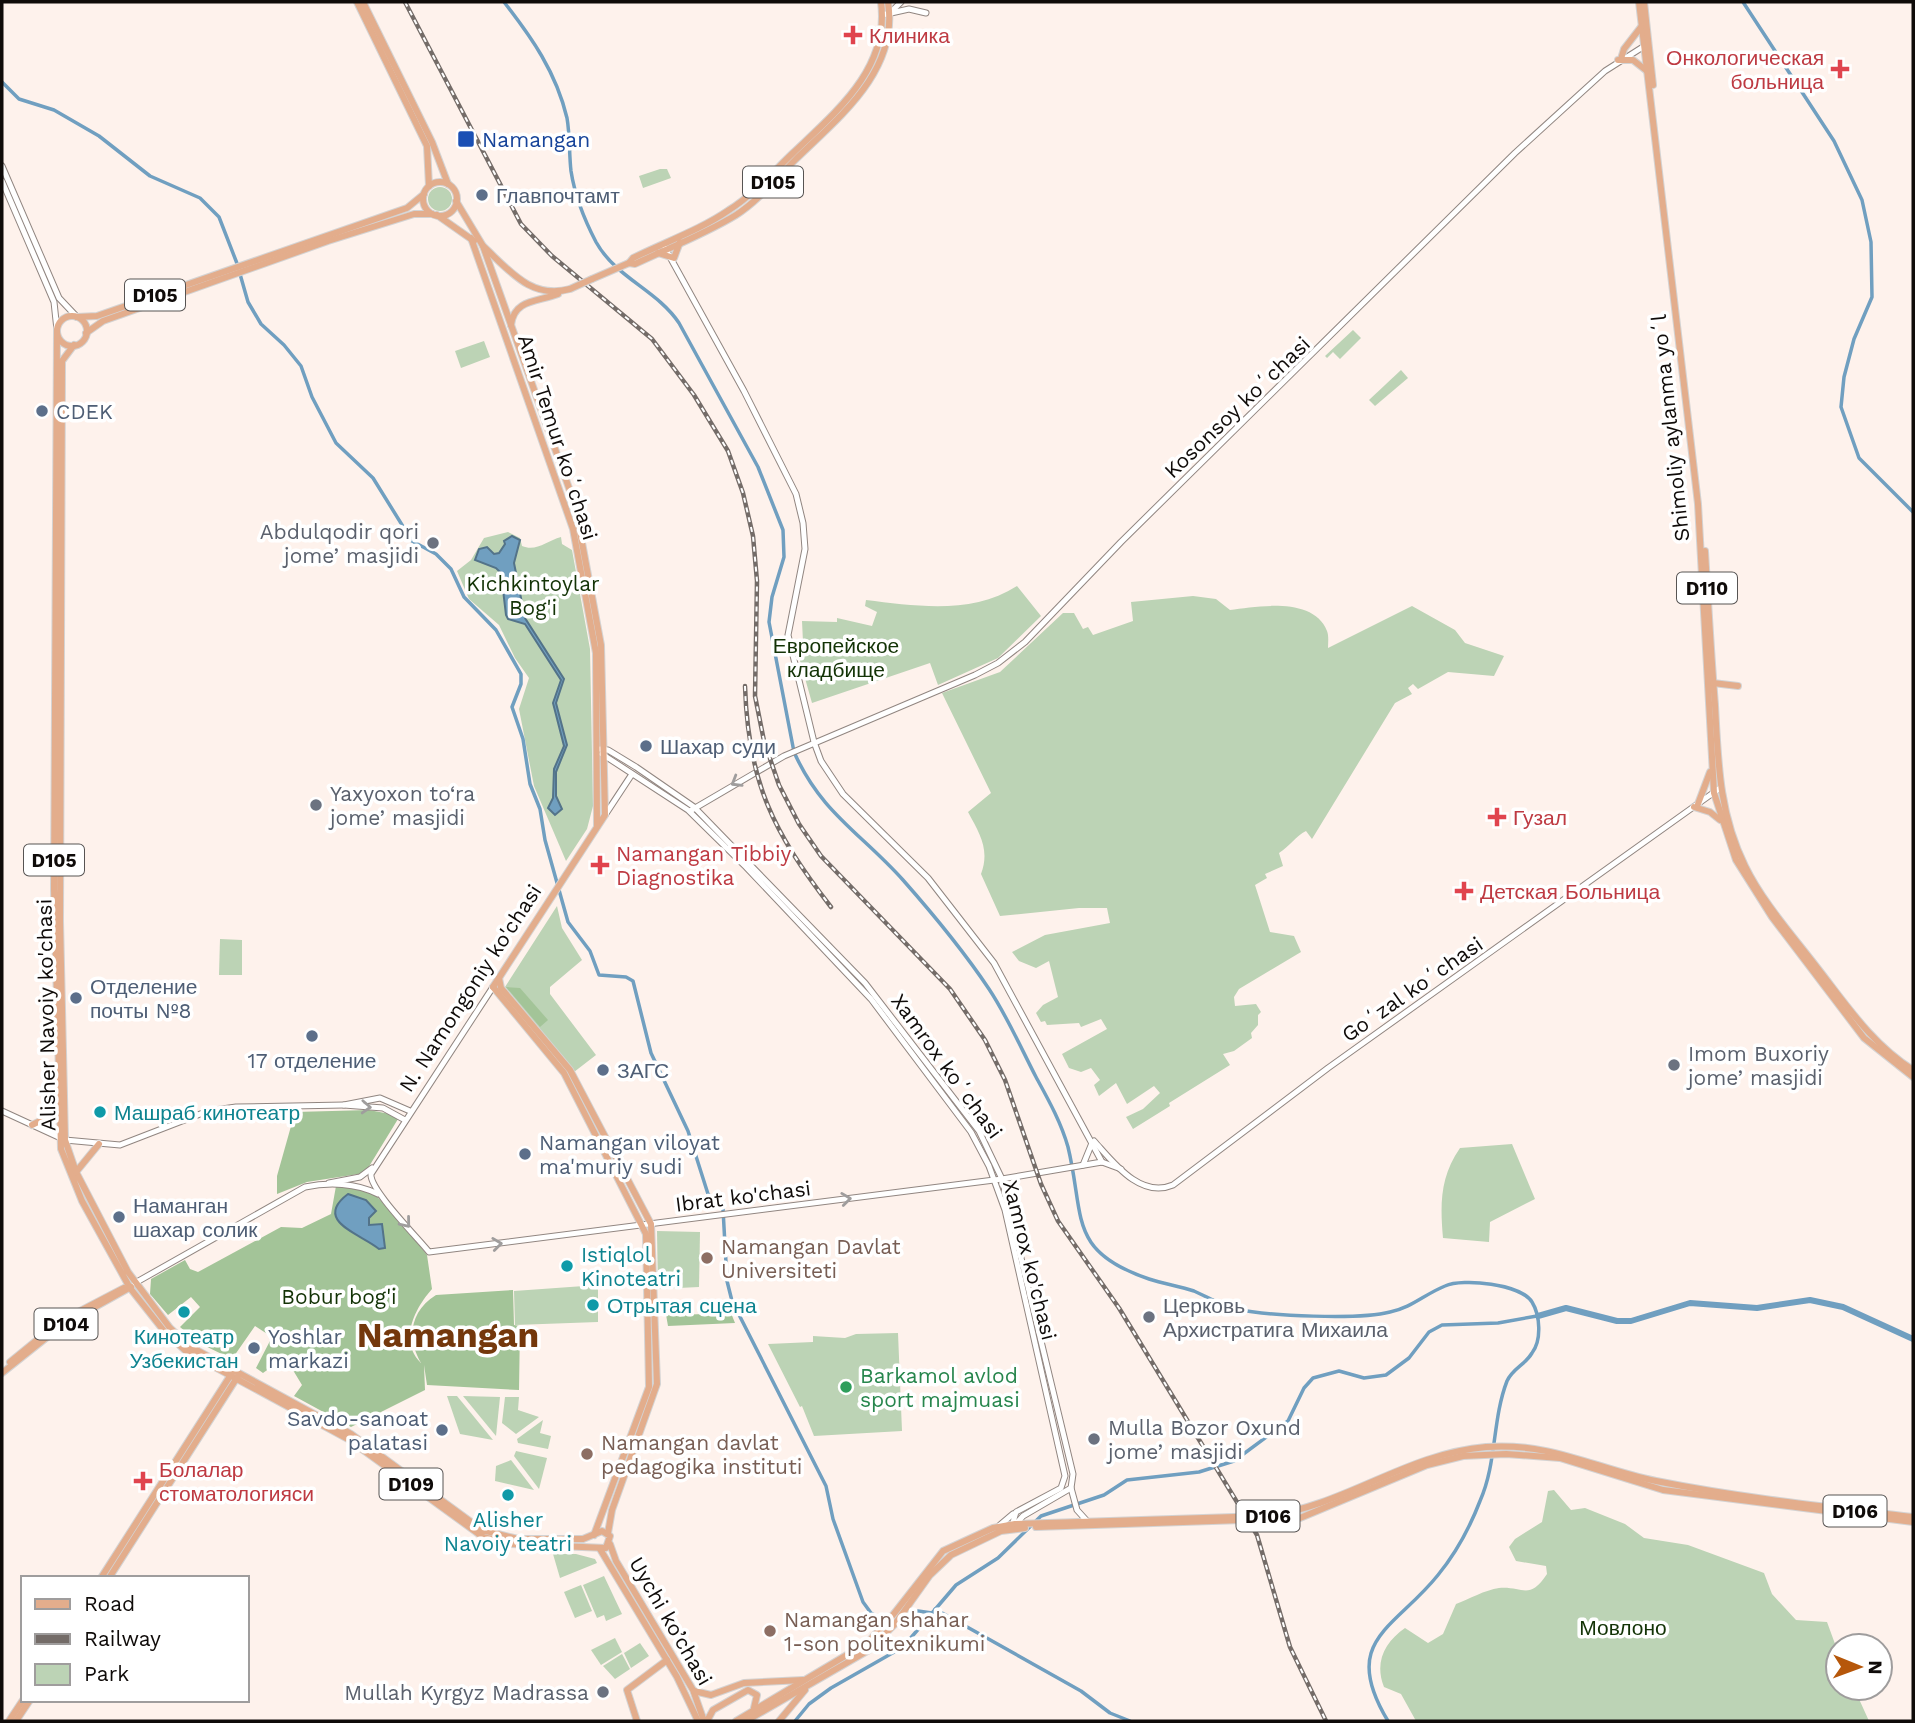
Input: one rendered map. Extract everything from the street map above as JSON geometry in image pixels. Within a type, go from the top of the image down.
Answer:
[{"type":"main road","name":"Amir Temur koʻchasi","points":[[357,2],[365,12],[432,144],[448,184],[455,191],[456,201],[483,246],[543,426],[573,529],[595,621],[601,749],[596,831]]},
{"type":"main road","name":"Amir Temur koʻchasi","points":[[363,2],[365,12],[427,146],[429,186]]},
{"type":"main road","name":"D105","points":[[881,2],[887,8]]},
{"type":"main road","points":[[887,8],[901,2]]},
{"type":"main road","name":"Shimoliy aylanma yoʻl","points":[[1639,2],[1675,301]]},
{"type":"main road","name":"Shimoliy aylanma yoʻl","points":[[1644,2],[1647,71],[1703,526],[1721,822],[1743,875],[1843,1005],[1872,1036],[1913,1070]]},
{"type":"main road","name":"D105","points":[[629,263],[635,264],[657,253],[664,246],[680,242],[746,207],[853,103],[880,62],[887,8]]},
{"type":"main road","name":"D105","points":[[510,328],[513,314],[521,305],[570,289],[629,263],[737,205],[847,100],[868,71],[875,55],[887,8]]},
{"type":"main road","points":[[887,8],[914,9],[926,13]]},
{"type":"main road","points":[[1642,25],[1619,59],[1633,60],[1647,71]]},
{"type":"main road","name":"Kosonsoy koʻchasi","points":[[692,809],[803,747],[989,669],[1025,642],[1121,542],[1472,196],[1619,59],[1646,45]]},
{"type":"main road","points":[[2,166],[60,298],[85,324],[86,333]]},
{"type":"main road","points":[[2,181],[54,302],[57,330],[62,342],[74,345]]},
{"type":"main road","points":[[429,186],[438,182],[448,184]]},
{"type":"main road","name":"D105","points":[[74,345],[81,342],[86,333],[103,321],[407,208],[424,194],[429,186]]},
{"type":"main road","points":[[424,194],[425,207],[434,215]]},
{"type":"main road","name":"D105","points":[[243,267],[414,214],[434,215],[452,210],[456,201]]},
{"type":"main road","name":"D105","points":[[434,215],[483,246],[530,287],[550,292],[570,289]]},
{"type":"main road","name":"Amir Temur koʻchasi","points":[[471,238],[543,426]]},
{"type":"main road","points":[[674,258],[680,242]]},
{"type":"main road","points":[[664,246],[674,258],[796,494],[803,523],[805,549],[788,635],[814,742],[836,786],[921,870],[994,963],[1102,1162],[1121,1169]]},
{"type":"main road","points":[[657,253],[674,258]]},
{"type":"main road","name":"D105","points":[[57,330],[64,318],[97,317],[233,271]]},
{"type":"main road","name":"Alisher Navoiy ko'chasi","points":[[57,330],[54,889],[58,1102],[62,1139],[131,1285]]},
{"type":"main road","name":"Alisher Navoiy ko'chasi","points":[[62,1139],[61,427],[62,361],[74,345]]},
{"type":"main road","name":"Shimoliy aylanma yoʻl","points":[[1685,385],[1700,526],[1712,767],[1732,838],[1746,869],[1864,1038],[1913,1077]]},
{"type":"main road","points":[[1713,683],[1722,687],[1738,686]]},
{"type":"main road","name":"Amir Temur koʻchasi","points":[[596,831],[605,815],[605,758],[601,749]]},
{"type":"main road","name":"Xamrox koʻchasi","points":[[601,749],[692,809],[751,862],[884,1005],[979,1131],[1002,1179],[1073,1474],[1071,1488],[1077,1510],[1087,1521]]},
{"type":"main road","name":"Xamrox ko'chasi","points":[[605,758],[692,809],[871,999],[971,1132],[995,1180],[1005,1210],[1065,1475],[1061,1488],[1016,1512],[1000,1525]]},
{"type":"main road","points":[[1712,767],[1696,806],[1710,812],[1721,822]]},
{"type":"main road","points":[[605,815],[632,774]]},
{"type":"main road","name":"Goʻzal koʻchasi","points":[[1121,1169],[1141,1185],[1161,1189],[1173,1185],[1301,1088],[1717,790]]},
{"type":"main road","name":"N. Namongoniy ko'chasi","points":[[374,1166],[596,831]]},
{"type":"main road","points":[[499,978],[499,992],[564,1073],[643,1225],[653,1329]]},
{"type":"main road","points":[[493,987],[570,1070],[652,1224],[653,1329],[649,1387],[595,1531],[597,1547]]},
{"type":"main road","points":[[344,1105],[380,1098],[410,1111]]},
{"type":"main road","points":[[32,1125],[50,1116],[58,1102]]},
{"type":"main road","points":[[2,1111],[62,1139],[99,1144],[134,1142],[191,1116],[236,1107],[344,1105],[383,1108],[405,1120]]},
{"type":"main road","points":[[1089,1136],[1121,1169]]},
{"type":"main road","name":"D105","points":[[62,1139],[73,1183],[131,1285],[180,1343],[233,1378]]},
{"type":"main road","points":[[1081,1165],[1092,1143]]},
{"type":"main road","points":[[76,1172],[99,1144]]},
{"type":"main road","name":"Ibrat ko'chasi","points":[[380,1195],[429,1252],[995,1180],[1102,1162]]},
{"type":"main road","points":[[131,1285],[305,1187],[354,1178],[374,1166]]},
{"type":"main road","points":[[374,1166],[370,1180],[380,1195]]},
{"type":"main road","points":[[354,1178],[359,1181],[354,1186]]},
{"type":"main road","points":[[326,1184],[354,1186],[380,1195]]},
{"type":"main road","name":"D104","points":[[2,1370],[67,1317],[131,1285]]},
{"type":"main road","name":"Uychi ko’chasi","points":[[653,1329],[656,1391],[609,1521],[607,1532],[610,1559],[702,1719]]},
{"type":"main road","points":[[101,1576],[233,1378]]},
{"type":"main road","points":[[110,1576],[233,1378]]},
{"type":"main road","name":"D109","points":[[233,1378],[351,1434],[482,1530],[518,1539],[578,1542],[597,1547],[609,1545]]},
{"type":"main road","name":"D106","points":[[1039,1525],[1266,1516],[1299,1512],[1411,1465],[1485,1451],[1547,1449],[1652,1480],[1796,1507],[1913,1520]]},
{"type":"main road","name":"D106","points":[[889,1625],[943,1550],[1000,1525],[1300,1518],[1412,1470],[1485,1451]]},
{"type":"main road","points":[[1016,1526],[1023,1516],[1071,1488]]},
{"type":"main road","points":[[1016,1512],[1016,1526]]},
{"type":"main road","points":[[600,1517],[603,1522],[609,1521]]},
{"type":"main road","name":"D106","points":[[736,1721],[750,1717],[858,1649],[889,1625],[930,1575],[951,1555],[1016,1526]]},
{"type":"main road","name":"D109","points":[[578,1542],[595,1531],[607,1532]]},
{"type":"main road","points":[[578,1542],[610,1559]]},
{"type":"main road","name":"Uychi ko’chasi","points":[[597,1547],[610,1559],[693,1690],[702,1719]]},
{"type":"main road","points":[[637,1721],[627,1690],[667,1660]]},
{"type":"main road","points":[[693,1690],[711,1695],[744,1683],[785,1683],[816,1677]]},
{"type":"main road","points":[[779,1721],[816,1677]]},
{"type":"main road","points":[[702,1719],[748,1690],[757,1696],[750,1717],[759,1721]]},
{"type":"main road","points":[[9,1721],[22,1702]]},
{"type":"main road","points":[[16,1721],[29,1702]]},
{"type":"green space","points":[[667,169],[671,178],[643,188],[639,176]]},
{"type":"green space","points":[[440,187],[449,190],[452,199],[449,208],[440,211],[431,208],[428,199],[431,190]]},
{"type":"green space","points":[[1353,330],[1361,338],[1340,359],[1333,352],[1327,358],[1325,356]]},
{"type":"green space","points":[[484,341],[490,357],[461,368],[455,351]]},
{"type":"green space","points":[[1401,370],[1408,378],[1375,406],[1369,400]]},
{"type":"green space","name":"Kichkintoylar Bog'i","points":[[508,532],[520,538],[522,546],[527,548],[537,547],[561,537],[562,544],[572,550],[590,649],[593,806],[587,829],[566,861],[534,786],[519,709],[529,678],[515,658],[499,625],[469,599],[457,571],[471,560],[484,538]]},
{"type":"green space","name":"Европейское кладбище","points":[[1017,586],[1041,616],[998,658],[938,685],[930,663],[812,703],[795,643],[803,642],[802,621],[837,622],[837,618],[872,626],[877,612],[865,606],[866,600],[924,606],[963,605],[1000,595]]},
{"type":"green space","points":[[1193,596],[1216,599],[1230,610],[1270,606],[1298,608],[1320,620],[1327,631],[1328,648],[1412,606],[1455,630],[1465,643],[1504,656],[1494,676],[1448,672],[1418,689],[1413,684],[1408,688],[1412,694],[1395,703],[1312,839],[1306,831],[1299,836],[1279,853],[1283,866],[1265,874],[1267,878],[1255,885],[1270,932],[1294,936],[1301,952],[1239,989],[1234,997],[1235,1006],[1256,1004],[1261,1012],[1258,1015],[1258,1025],[1251,1033],[1252,1038],[1234,1051],[1223,1054],[1230,1065],[1133,1129],[1126,1117],[1143,1109],[1160,1093],[1154,1086],[1127,1104],[1116,1083],[1099,1096],[1094,1085],[1100,1080],[1091,1068],[1081,1072],[1069,1068],[1062,1054],[1107,1029],[1101,1019],[1081,1027],[1079,1023],[1047,1025],[1045,1021],[1041,1022],[1036,1013],[1043,1005],[1058,997],[1049,961],[1036,968],[1019,961],[1012,952],[1045,935],[1110,923],[1107,908],[1000,916],[981,874],[984,850],[980,835],[968,812],[991,793],[942,693],[1000,672],[1063,613],[1074,613],[1083,629],[1088,627],[1093,635],[1133,621],[1131,602]]},
{"type":"green space","points":[[557,906],[562,928],[582,960],[550,987],[550,994],[596,1055],[574,1072],[505,987]]},
{"type":"green space","points":[[220,939],[242,940],[242,975],[219,975]]},
{"type":"green space","points":[[506,987],[520,988],[548,1020],[540,1027]]},
{"type":"green space","points":[[369,1110],[390,1114],[398,1119],[365,1173],[307,1182],[277,1194],[277,1176],[295,1112]]},
{"type":"green space","points":[[1512,1144],[1535,1199],[1490,1222],[1489,1242],[1443,1238],[1445,1180],[1460,1148]]},
{"type":"green space","name":"Bobur bog'i","points":[[336,1186],[355,1187],[374,1194],[393,1212],[427,1255],[432,1289],[415,1315],[410,1335],[414,1354],[421,1363],[412,1335],[420,1309],[427,1302],[436,1295],[513,1290],[514,1325],[520,1326],[519,1390],[427,1385],[424,1365],[425,1390],[351,1427],[294,1396],[302,1385],[285,1357],[263,1373],[256,1368],[272,1337],[255,1326],[232,1359],[199,1343],[180,1327],[200,1307],[191,1297],[168,1315],[150,1294],[151,1279],[185,1260],[190,1269],[198,1272],[281,1227],[302,1228],[331,1214]]},
{"type":"green space","points":[[657,1231],[700,1232],[699,1287],[658,1289]]},
{"type":"green space","points":[[598,1285],[598,1322],[515,1325],[514,1291]]},
{"type":"green space","points":[[664,1303],[673,1303],[677,1315],[731,1313],[735,1323],[668,1326]]},
{"type":"green space","name":"Barkamol avlod sport majmuasi","points":[[898,1333],[902,1431],[814,1436],[802,1406],[800,1407],[768,1344],[813,1342],[813,1336],[845,1338],[856,1334]]},
{"type":"green space","points":[[447,1396],[457,1396],[493,1440],[460,1434]]},
{"type":"green space","points":[[463,1396],[500,1397],[496,1436]]},
{"type":"green space","points":[[505,1397],[519,1397],[518,1410],[539,1417],[516,1434],[502,1423]]},
{"type":"green space","points":[[543,1420],[540,1433],[551,1436],[548,1449],[518,1443],[517,1439]]},
{"type":"green space","points":[[516,1451],[547,1458],[539,1489],[514,1456]]},
{"type":"green space","points":[[511,1460],[534,1490],[495,1481],[496,1466]]},
{"type":"green space","name":"Мовлоно","points":[[1554,1490],[1571,1510],[1585,1508],[1625,1524],[1644,1538],[1688,1545],[1764,1573],[1772,1594],[1796,1620],[1827,1622],[1831,1632],[1824,1632],[1824,1702],[1860,1702],[1869,1721],[1416,1721],[1401,1694],[1384,1687],[1380,1669],[1387,1646],[1405,1628],[1428,1643],[1443,1634],[1456,1604],[1499,1588],[1530,1590],[1541,1582],[1547,1574],[1546,1566],[1516,1561],[1509,1547],[1515,1539],[1542,1522],[1548,1491]]},
{"type":"green space","points":[[553,1554],[576,1554],[595,1559],[597,1563],[560,1578]]},
{"type":"green space","points":[[604,1576],[622,1614],[606,1621],[604,1615],[597,1618],[583,1585]]},
{"type":"green space","points":[[581,1585],[592,1611],[575,1618],[564,1592]]},
{"type":"green space","points":[[615,1638],[622,1652],[601,1665],[591,1650]]},
{"type":"green space","points":[[640,1643],[649,1656],[631,1668],[624,1653]]},
{"type":"green space","points":[[622,1654],[630,1669],[615,1679],[603,1666]]},
{"type":"water","points":[[512,536],[520,540],[514,563],[525,618],[564,679],[556,703],[567,745],[556,772],[556,796],[562,809],[555,815],[548,808],[553,798],[554,769],[564,746],[553,703],[561,680],[525,624],[508,619],[501,573],[496,568],[475,560],[479,549],[487,547],[494,554],[499,553],[504,541]]},
{"type":"water","points":[[348,1194],[366,1200],[376,1211],[369,1218],[369,1225],[382,1224],[385,1248],[379,1249],[343,1226],[337,1219],[335,1212],[338,1204]]},
{"type":"waterway","points":[[504,2],[550,71],[562,101],[569,131],[575,190],[596,242],[614,265],[660,301],[679,323],[758,467],[783,530],[784,557],[772,597],[769,622],[794,752],[829,807],[914,893],[958,946],[996,999],[1062,1129],[1068,1147],[1079,1212],[1092,1243],[1104,1256],[1123,1268],[1149,1279],[1194,1291],[1230,1308],[1313,1316],[1376,1314],[1405,1307],[1445,1286],[1465,1283],[1491,1284],[1516,1291],[1526,1296],[1535,1307],[1539,1335],[1529,1357],[1507,1381],[1489,1472],[1472,1520],[1445,1567],[1390,1624],[1378,1638],[1371,1653],[1369,1672],[1374,1694],[1388,1721]]},
{"type":"waterway","points":[[1743,2],[1834,141],[1862,200],[1871,242],[1872,297],[1854,339],[1844,377],[1841,407],[1859,458],[1913,512]]},
{"type":"waterway","points":[[2,82],[19,99],[54,110],[99,136],[150,176],[200,198],[219,217],[238,266]]},
{"type":"waterway","points":[[240,274],[248,302],[261,324],[284,345],[301,366],[312,397],[336,443],[373,478],[412,541],[436,554],[451,569],[464,597],[496,630],[521,674],[521,684],[512,707],[523,739],[530,784],[540,809],[545,840],[568,922],[590,951],[599,975],[626,977],[633,981],[651,1053],[688,1131],[708,1194],[723,1209],[727,1281],[732,1301],[826,1486],[833,1519],[863,1602],[871,1613],[888,1622]]},
{"type":"waterway","points":[[1538,1316],[1566,1308],[1617,1321],[1631,1321],[1690,1303],[1757,1308],[1810,1300],[1843,1307],[1913,1339]]},
{"type":"waterway","points":[[795,1721],[809,1704],[831,1688],[903,1647],[956,1585],[998,1558],[1041,1516],[1104,1495],[1127,1480],[1199,1472],[1234,1461],[1288,1421],[1304,1388],[1313,1378],[1339,1371],[1364,1378],[1386,1375],[1409,1358],[1429,1332],[1442,1325],[1498,1323],[1537,1316]]},
{"type":"waterway","points":[[935,1609],[1081,1691],[1110,1713],[1130,1721]]},
{"type":"waterway","points":[[896,1623],[905,1621],[918,1611],[932,1613]]},
{"type":"railway","points":[[405,2],[521,224],[552,256],[652,339],[694,395],[728,451],[743,493],[753,536],[757,581],[755,696],[764,741],[779,785],[799,824],[821,856],[950,989],[985,1040],[1005,1080],[1041,1184],[1058,1221],[1119,1308],[1257,1535],[1290,1647],[1326,1721]]},
{"type":"railway","points":[[745,686],[752,750],[767,804],[794,854],[831,907]]},
{"type":"place","name":"Клиника","points":[[853,35]]},
{"type":"place","name":"Онкологическая больница","points":[[1840,69]]},
{"type":"place","name":"Namangan","points":[[466,139]]},
{"type":"place","name":"Главпочтамт","points":[[482,195]]},
{"type":"place","name":"CDEK","points":[[42,411]]},
{"type":"place","name":"Abdulqodir qori jome’ masjidi","points":[[433,543]]},
{"type":"place","name":"Шахар суди","points":[[646,746]]},
{"type":"place","name":"Yaxyoxon to‘ra jome’ masjidi","points":[[316,805]]},
{"type":"place","name":"Гузал","points":[[1497,817]]},
{"type":"place","name":"Namangan Tibbiy Diagnostika","points":[[600,865]]},
{"type":"place","name":"Детская Больница","points":[[1464,891]]},
{"type":"place","name":"Отделение почты №8","points":[[76,998]]},
{"type":"place","name":"17 отделение","points":[[312,1036]]},
{"type":"place","name":"Imom Buxoriy jome’ masjidi","points":[[1674,1065]]},
{"type":"place","name":"ЗАГС","points":[[603,1070]]},
{"type":"place","name":"Машраб кинотеатр","points":[[100,1112]]},
{"type":"place","name":"Namangan viloyat ma'muriy sudi","points":[[525,1154]]},
{"type":"place","name":"Наманган шахар солик","points":[[119,1217]]},
{"type":"place","name":"Namangan Davlat Universiteti","points":[[707,1258]]},
{"type":"place","name":"Istiqlol Kinoteatri","points":[[567,1266]]},
{"type":"place","name":"Отрытая сцена","points":[[593,1305]]},
{"type":"place","name":"Кинотеатр Узбекистан","points":[[184,1312]]},
{"type":"place","name":"Церковь Архистратига Михаила","points":[[1149,1317]]},
{"type":"place","name":"Yoshlar markazi","points":[[254,1348]]},
{"type":"place","name":"Barkamol avlod sport majmuasi","points":[[846,1387]]},
{"type":"place","name":"Savdo-sanoat palatasi","points":[[442,1430]]},
{"type":"place","name":"Mulla Bozor Oxund jome’ masjidi","points":[[1094,1439]]},
{"type":"place","name":"Namangan davlat pedagogika instituti","points":[[587,1454]]},
{"type":"place","name":"Болалар стоматологияси","points":[[143,1481]]},
{"type":"place","name":"Alisher Navoiy teatri","points":[[508,1495]]},
{"type":"place","name":"Namangan shahar 1-son politexnikumi","points":[[770,1631]]},
{"type":"place","name":"Mullah Kyrgyz Madrassa","points":[[603,1692]]},
{"type":"district","name":"Namangan","points":[[448,1335]]}]
